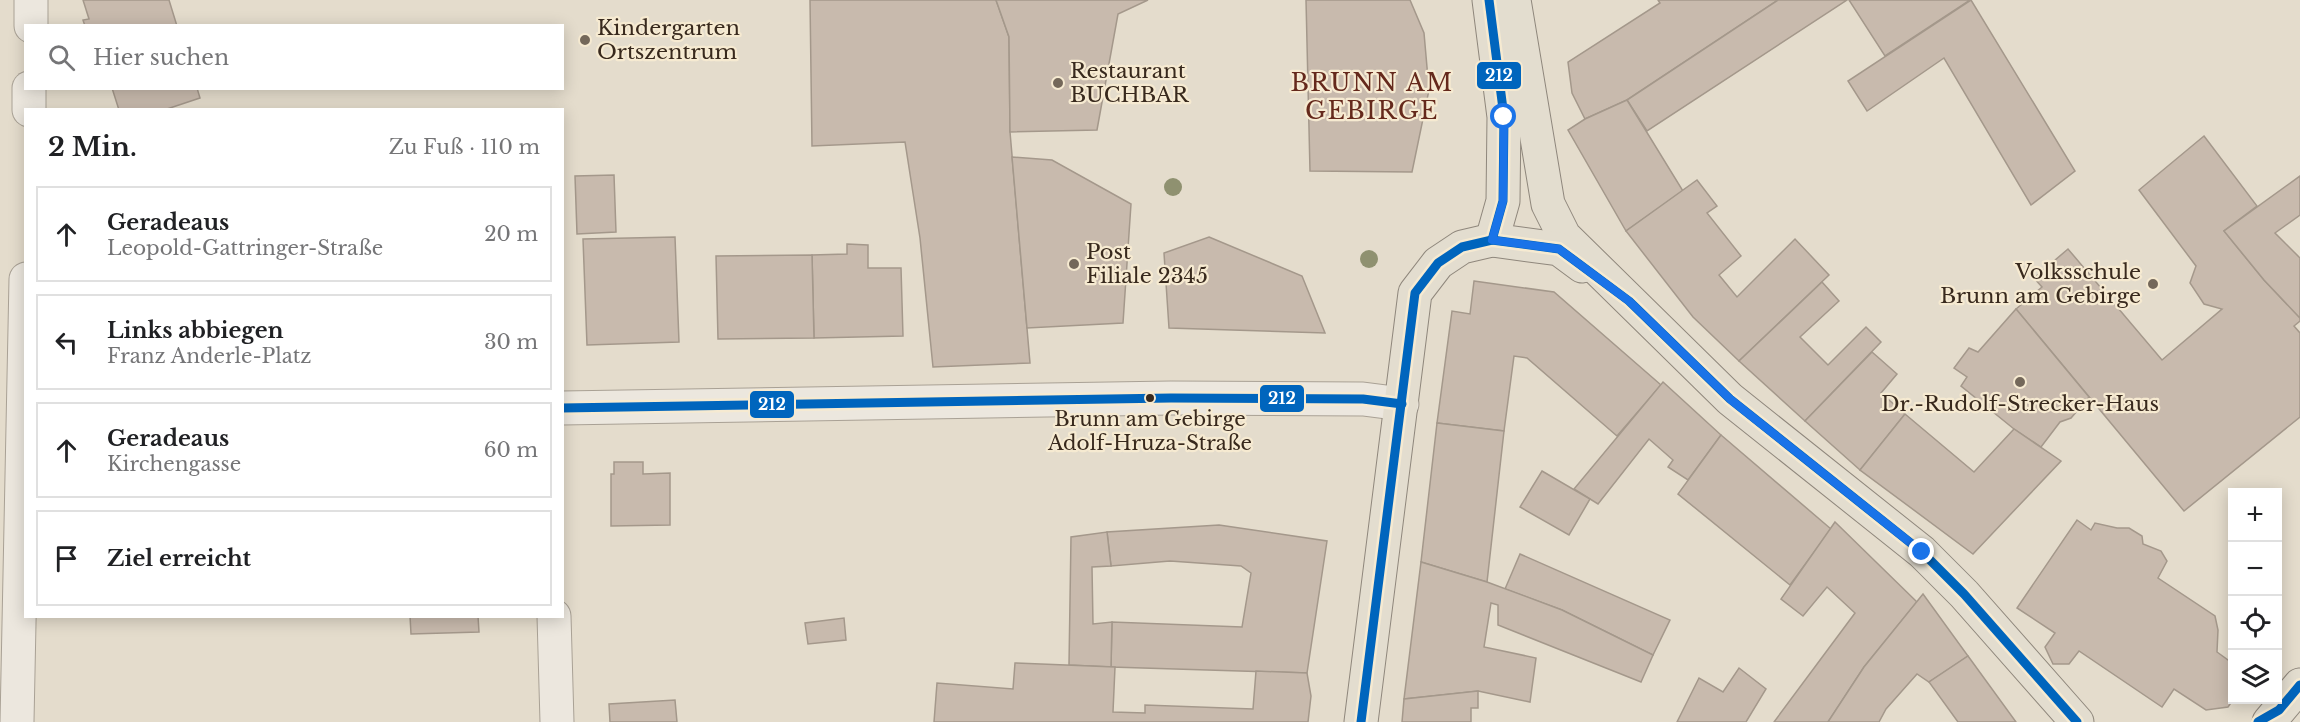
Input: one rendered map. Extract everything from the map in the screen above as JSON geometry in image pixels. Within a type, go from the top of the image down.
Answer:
[{"type":"main road","points":[[1489,0],[1504,117],[1503,201],[1492,240]]},
{"type":"main road","points":[[1514,0],[1548,204],[1564,236],[1730,399],[1922,552],[1964,594],[2077,722]]},
{"type":"main road","points":[[1361,722],[1415,293],[1438,263],[1462,247],[1492,240],[1559,249],[1629,301]]},
{"type":"main road","points":[[2269,718],[2300,685]]},
{"type":"street","points":[[30,24],[31,0]]},
{"type":"street","points":[[29,90],[29,108]]},
{"type":"street","points":[[17,722],[16,504],[24,324]]},
{"type":"street","points":[[564,408],[1171,398],[1363,399],[1402,404]]},
{"type":"street","points":[[554,618],[557,722]]},
{"type":"building","points":[[83,0],[169,0],[176,24],[84,24],[83,20],[89,19]]},
{"type":"building","points":[[810,0],[996,0],[1009,37],[1010,132],[1030,363],[933,367],[920,238],[905,142],[812,146]]},
{"type":"building","name":"Restaurant BUCHBAR","points":[[996,0],[1148,0],[1118,14],[1097,130],[1010,132],[1009,37]]},
{"type":"building","points":[[1306,0],[1410,0],[1424,33],[1429,90],[1412,172],[1310,171]]},
{"type":"building","points":[[1658,0],[1778,0],[1627,100],[1585,119],[1572,93],[1568,62],[1660,3]]},
{"type":"building","points":[[1778,0],[1847,0],[1647,131],[1627,100]]},
{"type":"building","points":[[1849,0],[1970,0],[1885,56]]},
{"type":"building","points":[[1971,0],[2075,171],[2031,205],[1944,58],[1867,111],[1848,81]]},
{"type":"building","points":[[113,90],[198,90],[200,98],[170,108],[118,108]]},
{"type":"building","points":[[1627,100],[1683,191],[1626,231],[1568,130],[1585,119]]},
{"type":"building","name":"Volksschule Brunn am Gebirge","points":[[2204,136],[2257,206],[2224,231],[2264,280],[2300,318],[2294,326],[2300,333],[2300,417],[2184,511],[2016,309],[2042,287],[2034,278],[2068,249],[2162,360],[2222,309],[2204,304],[2190,283],[2196,266],[2139,190]]},
{"type":"building","name":"Post Filiale 2345","points":[[1012,157],[1052,160],[1131,204],[1123,323],[1027,328]]},
{"type":"building","points":[[614,175],[616,232],[577,234],[575,176]]},
{"type":"building","points":[[2300,176],[2300,215],[2275,233],[2300,258],[2300,318],[2264,280],[2224,231]]},
{"type":"building","points":[[1697,180],[1717,206],[1707,213],[1741,256],[1719,275],[1737,297],[1795,239],[1829,275],[1739,361],[1693,317],[1626,231]]},
{"type":"building","points":[[675,237],[679,342],[587,345],[583,239]]},
{"type":"building","points":[[1209,237],[1302,276],[1325,333],[1169,328],[1164,253]]},
{"type":"building","points":[[847,244],[868,245],[868,268],[901,268],[903,336],[814,338],[812,255],[847,254]]},
{"type":"building","points":[[812,255],[814,338],[718,339],[716,256]]},
{"type":"building","points":[[1474,281],[1554,292],[1661,385],[1617,436],[1527,358],[1514,356],[1504,431],[1437,423],[1452,311],[1470,314]]},
{"type":"building","points":[[1822,282],[1839,301],[1800,337],[1828,365],[1866,327],[1881,342],[1805,421],[1739,361]]},
{"type":"building","name":"Dr.-Rudolf-Strecker-Haus","points":[[2016,309],[2089,397],[2071,418],[2060,422],[2041,447],[2014,429],[1961,386],[1967,377],[1954,368],[1969,348],[1978,352]]},
{"type":"building","points":[[1872,352],[1897,374],[1881,393],[1905,414],[1860,470],[1805,421]]},
{"type":"building","points":[[1663,382],[1721,435],[1688,480],[1668,467],[1673,460],[1649,439],[1598,504],[1574,489]]},
{"type":"building","points":[[1905,414],[1974,472],[2014,429],[2061,461],[1973,554],[1860,470]]},
{"type":"building","points":[[1437,423],[1504,431],[1487,582],[1421,562]]},
{"type":"building","points":[[1721,435],[1831,529],[1790,585],[1678,494]]},
{"type":"building","points":[[614,462],[643,462],[643,474],[670,473],[670,525],[611,526],[611,474],[614,474]]},
{"type":"building","points":[[1542,471],[1590,499],[1569,535],[1520,507]]},
{"type":"building","points":[[2077,520],[2091,530],[2095,523],[2129,528],[2142,536],[2143,544],[2161,551],[2167,561],[2158,578],[2215,616],[2218,630],[2217,652],[2228,660],[2228,704],[2230,704],[2228,707],[2206,710],[2174,689],[2162,707],[2079,651],[2069,664],[2053,664],[2045,647],[2055,633],[2017,608]]},
{"type":"building","points":[[1835,522],[1917,602],[1864,667],[1828,722],[1774,722],[1855,613],[1827,587],[1803,616],[1781,599]]},
{"type":"building","points":[[1219,525],[1327,541],[1307,673],[1111,667],[1112,622],[1242,627],[1251,573],[1241,566],[1170,561],[1111,566],[1107,532]]},
{"type":"building","points":[[1107,532],[1111,566],[1092,567],[1093,624],[1112,622],[1111,667],[1069,665],[1071,537]]},
{"type":"building","points":[[1520,554],[1670,620],[1653,655],[1562,610],[1505,589]]},
{"type":"building","points":[[1421,562],[1487,582],[1562,610],[1653,655],[1641,682],[1498,625],[1498,605],[1491,603],[1484,647],[1536,658],[1530,702],[1478,691],[1404,699]]},
{"type":"building","points":[[1923,594],[1968,656],[1929,682],[1917,674],[1886,709],[1879,722],[1828,722],[1864,667]]},
{"type":"building","points":[[410,618],[478,618],[479,632],[411,634]]},
{"type":"building","points":[[844,618],[846,640],[808,644],[805,623]]},
{"type":"building","points":[[1968,656],[2016,722],[1958,722],[1929,682]]},
{"type":"building","points":[[1015,663],[1115,667],[1113,712],[1145,713],[1145,705],[1253,709],[1256,671],[1307,673],[1311,696],[1308,722],[934,722],[937,683],[1013,689]]},
{"type":"building","points":[[1739,668],[1766,689],[1746,722],[1677,722],[1699,678],[1723,692]]},
{"type":"building","points":[[1478,691],[1478,708],[1471,708],[1471,722],[1402,722],[1404,699]]},
{"type":"building","points":[[675,700],[677,722],[610,722],[609,704]]},
{"type":"transit line","name":"212","points":[[1489,0],[1504,117],[1503,201],[1492,240]]},
{"type":"transit line","name":"212","points":[[1361,722],[1415,293],[1438,263],[1462,247],[1492,240],[1559,249],[1629,301],[1730,399],[1922,552],[1964,594],[2077,722]]},
{"type":"transit line","name":"212","points":[[564,408],[1171,398],[1363,399],[1402,404]]},
{"type":"transit line","name":"212","points":[[2258,722],[2279,710],[2300,685]]},
{"type":"place","name":"Kindergarten Ortszentrum","points":[[585,40]]},
{"type":"place","name":"Restaurant BUCHBAR","points":[[1058,83]]},
{"type":"place","name":"Post Filiale 2345","points":[[1074,264]]},
{"type":"place","name":"Volksschule Brunn am Gebirge","points":[[2153,284]]},
{"type":"place","name":"Dr.-Rudolf-Strecker-Haus","points":[[2020,382]]},
{"type":"place","name":"Brunn am Gebirge Adolf-Hruza-Straße","points":[[1150,398]]},
{"type":"district","name":"BRUNN AM GEBIRGE","points":[[1372,97]]},
{"type":"route","points":[[1504,117],[1503,201],[1492,240],[1559,249],[1629,301],[1730,399],[1922,552]]}]
